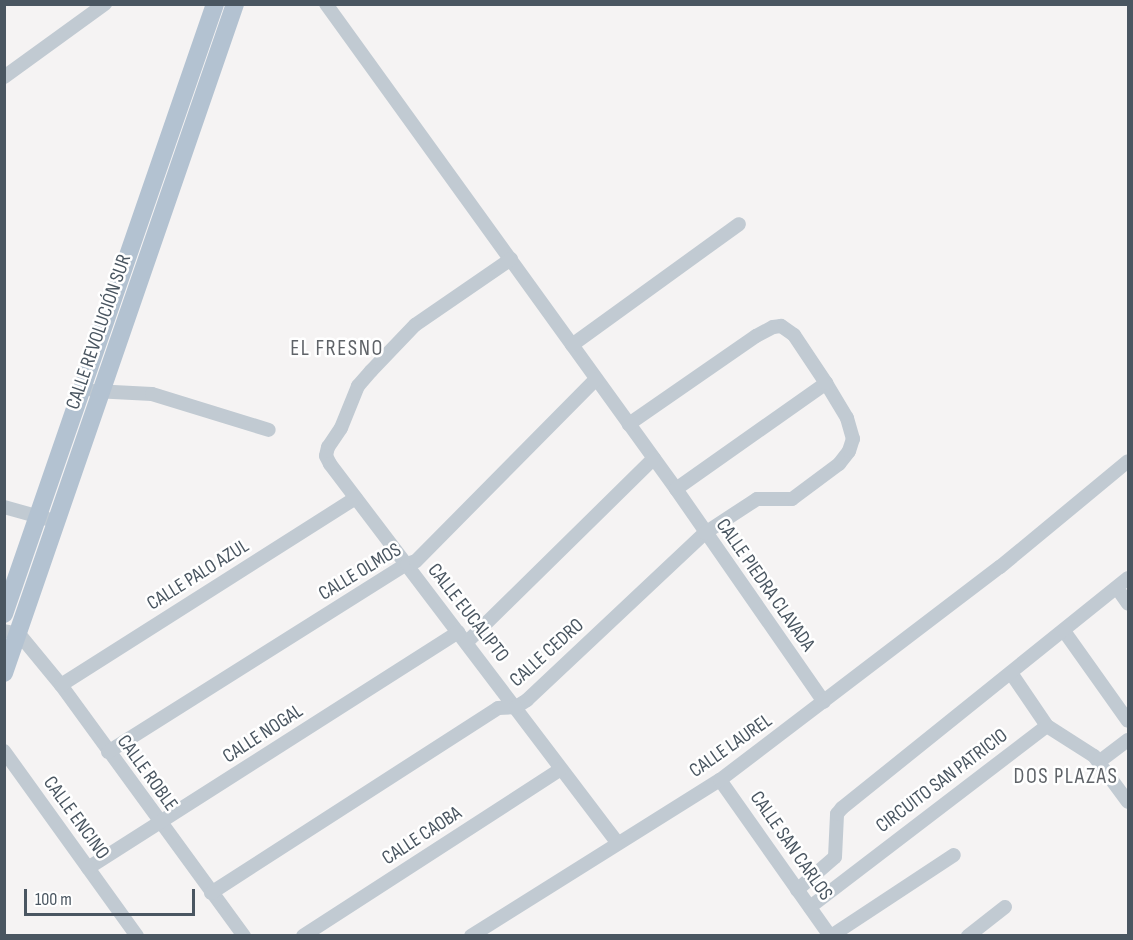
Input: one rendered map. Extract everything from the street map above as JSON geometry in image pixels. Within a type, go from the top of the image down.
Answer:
[{"type":"main road","name":"CALLE REVOLUCIÓN SUR","points":[[4,673],[12,633],[92,391],[158,174],[215,4]]},
{"type":"main road","name":"CALLE REVOLUCIÓN SUR","points":[[92,391],[176,181],[235,4]]},
{"type":"main road","points":[[199,54],[218,60]]},
{"type":"main road","points":[[158,174],[176,181]]},
{"type":"main road","name":"CALLE REVOLUCIÓN SUR","points":[[4,614],[49,520]]},
{"type":"street","points":[[4,77],[105,4]]},
{"type":"street","name":"CALLE PIEDRA CLAVADA","points":[[326,4],[654,458],[824,702]]},
{"type":"street","points":[[572,345],[739,224]]},
{"type":"street","name":"CALLE EUCALIPTO","points":[[511,259],[415,325],[361,381],[337,436],[327,447],[326,456],[618,843]]},
{"type":"street","points":[[629,424],[756,336],[773,327],[781,326],[790,331],[826,383],[676,489]]},
{"type":"street","name":"CALLE OLMOS","points":[[108,752],[406,564],[416,561],[596,379]]},
{"type":"street","name":"CALLE CEDRO","points":[[211,893],[498,708],[516,707],[537,692],[705,533],[757,499],[792,500],[839,464],[849,452],[854,439],[847,418],[826,383]]},
{"type":"street","points":[[92,391],[152,394],[269,430]]},
{"type":"street","name":"CALLE NOGAL","points":[[88,868],[463,637],[654,458]]},
{"type":"street","name":"CALLE LAUREL","points":[[471,936],[720,780],[1000,567],[1128,461]]},
{"type":"street","name":"CALLE PALO AZUL","points":[[61,685],[356,498]]},
{"type":"street","points":[[4,507],[49,520]]},
{"type":"street","name":"CIRCUITO SAN PATRICIO","points":[[835,857],[837,814],[842,808],[1128,578]]},
{"type":"street","points":[[1117,588],[1128,604]]},
{"type":"street","points":[[1064,631],[1128,721]]},
{"type":"street","name":"CALLE ROBLE","points":[[12,633],[61,685],[160,824],[244,936]]},
{"type":"street","points":[[1011,673],[1047,726],[1087,750],[1100,761],[1128,802]]},
{"type":"street","name":"CIRCUITO SAN PATRICIO","points":[[810,907],[1047,726]]},
{"type":"street","points":[[1100,761],[1128,740]]},
{"type":"street","name":"CALLE ENCINO","points":[[4,752],[137,936]]},
{"type":"street","name":"CALLE CAOBA","points":[[303,936],[561,769]]},
{"type":"street","name":"CALLE SAN CARLOS","points":[[720,780],[830,936]]},
{"type":"street","points":[[830,936],[954,855]]},
{"type":"street","points":[[797,890],[835,857],[851,875]]},
{"type":"street","points":[[968,936],[1005,907]]},
{"type":"district","name":"EL FRESNO","points":[[337,349]]},
{"type":"district","name":"DOS PLAZAS","points":[[1066,777]]}]
